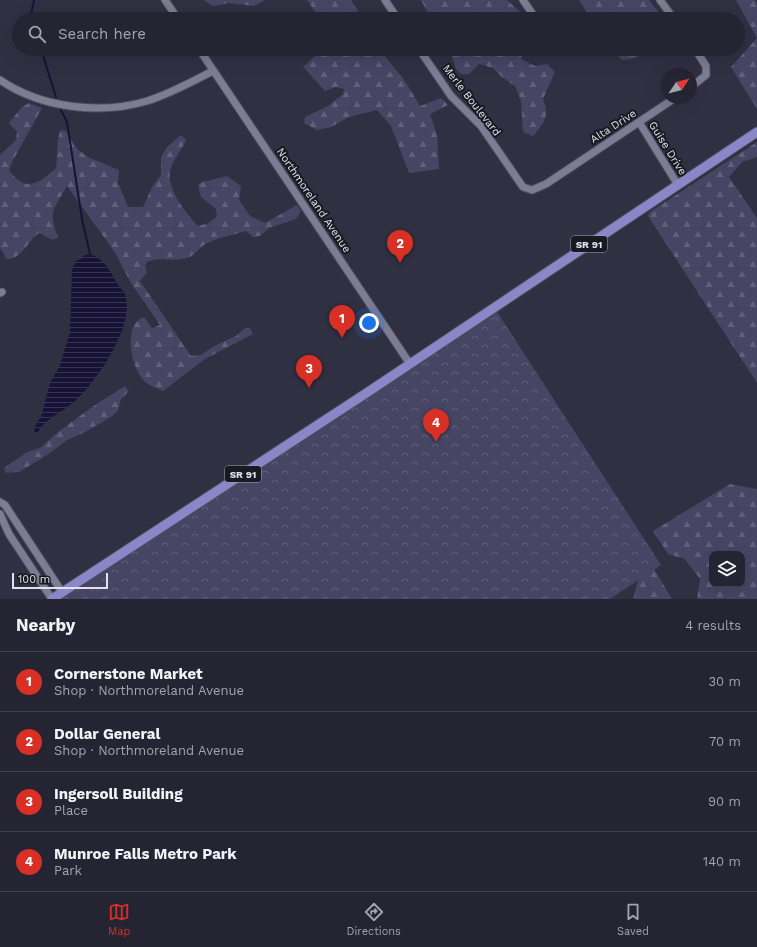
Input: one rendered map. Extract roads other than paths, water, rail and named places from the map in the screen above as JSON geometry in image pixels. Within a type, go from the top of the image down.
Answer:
[{"type":"main road","name":"SR 91","points":[[52,599],[410,364],[757,132]]},
{"type":"street","points":[[165,0],[173,12]]},
{"type":"street","points":[[385,0],[393,12]]},
{"type":"street","points":[[523,0],[531,12]]},
{"type":"street","points":[[660,0],[669,12]]},
{"type":"street","name":"Northmoreland Avenue","points":[[204,56],[410,364]]},
{"type":"street","name":"Merle Boulevard","points":[[424,56],[451,96],[481,126],[523,187],[532,190],[537,189],[563,173]]},
{"type":"street","points":[[697,82],[706,75],[706,66],[700,56]]},
{"type":"street","points":[[0,80],[16,90],[46,101],[77,107],[109,108],[138,104],[163,96],[213,70]]},
{"type":"street","name":"Alta Drive","points":[[563,173],[666,104]]},
{"type":"street","name":"Guise Drive","points":[[639,122],[678,185]]},
{"type":"street","points":[[0,502],[5,506],[62,592]]},
{"type":"street","points":[[0,514],[9,534],[52,599]]},
{"type":"waterway","points":[[31,12],[34,0]]},
{"type":"waterway","points":[[43,56],[56,97]]},
{"type":"waterway","points":[[60,108],[67,122],[82,219],[90,254]]},
{"type":"place","name":"Dollar General","points":[[400,263]]},
{"type":"place","name":"Cornerstone Market","points":[[342,338]]},
{"type":"place","name":"Ingersoll Building","points":[[309,388]]},
{"type":"place","name":"Munroe Falls Metro Park","points":[[436,442]]}]
